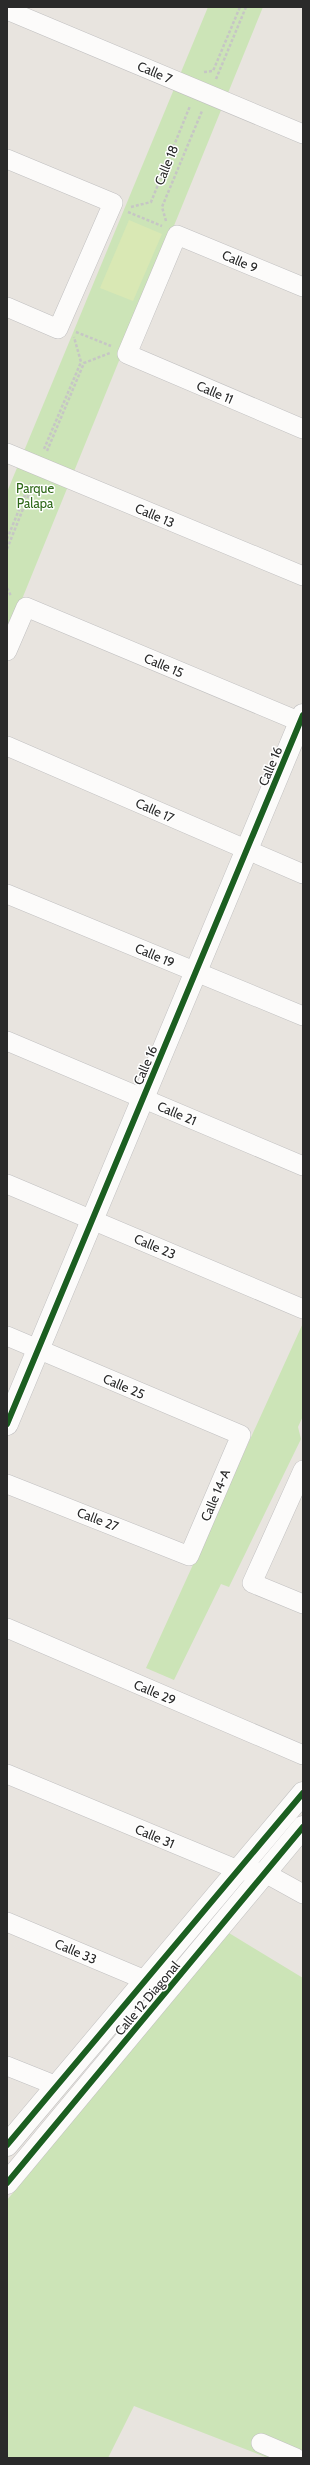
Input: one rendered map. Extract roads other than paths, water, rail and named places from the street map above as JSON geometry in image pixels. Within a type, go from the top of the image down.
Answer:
[{"type":"street","name":"Calle 7","points":[[7,10],[303,134]]},
{"type":"street","points":[[7,159],[118,206],[65,329],[7,307]]},
{"type":"street","name":"Calle 9","points":[[117,351],[173,232],[303,287]]},
{"type":"street","name":"Calle 11","points":[[117,351],[303,429]]},
{"type":"street","name":"Calle 13","points":[[7,453],[303,576]]},
{"type":"street","name":"Calle 15","points":[[7,651],[20,603],[302,720]]},
{"type":"street","name":"Calle 16","points":[[7,1424],[302,720]]},
{"type":"street","name":"Calle 17","points":[[7,746],[303,874]]},
{"type":"street","name":"Calle 19","points":[[7,894],[303,1016]]},
{"type":"street","name":"Calle 21","points":[[7,1041],[303,1166]]},
{"type":"street","name":"Calle 23","points":[[7,1184],[93,1219],[303,1309]]},
{"type":"street","name":"Calle 25","points":[[7,1336],[241,1435]]},
{"type":"street","name":"Calle 14-A","points":[[189,1556],[241,1435]]},
{"type":"street","points":[[303,1470],[252,1583],[303,1604]]},
{"type":"street","name":"Calle 27","points":[[7,1484],[189,1556]]},
{"type":"street","name":"Calle 29","points":[[7,1628],[303,1755]]},
{"type":"street","name":"Calle 31","points":[[7,1774],[238,1870],[265,1873],[303,1894]]},
{"type":"street","name":"Calle 12 Diagonal","points":[[7,2145],[303,1792]]},
{"type":"street","name":"Calle 12 Diagonal","points":[[7,2183],[303,1827]]},
{"type":"street","name":"Calle 33","points":[[7,1922],[145,1980]]},
{"type":"street","points":[[7,2066],[57,2086]]},
{"type":"street","points":[[261,2443],[296,2458]]},
{"type":"park label","name":"Parque Palapa","points":[[35,496]]}]
